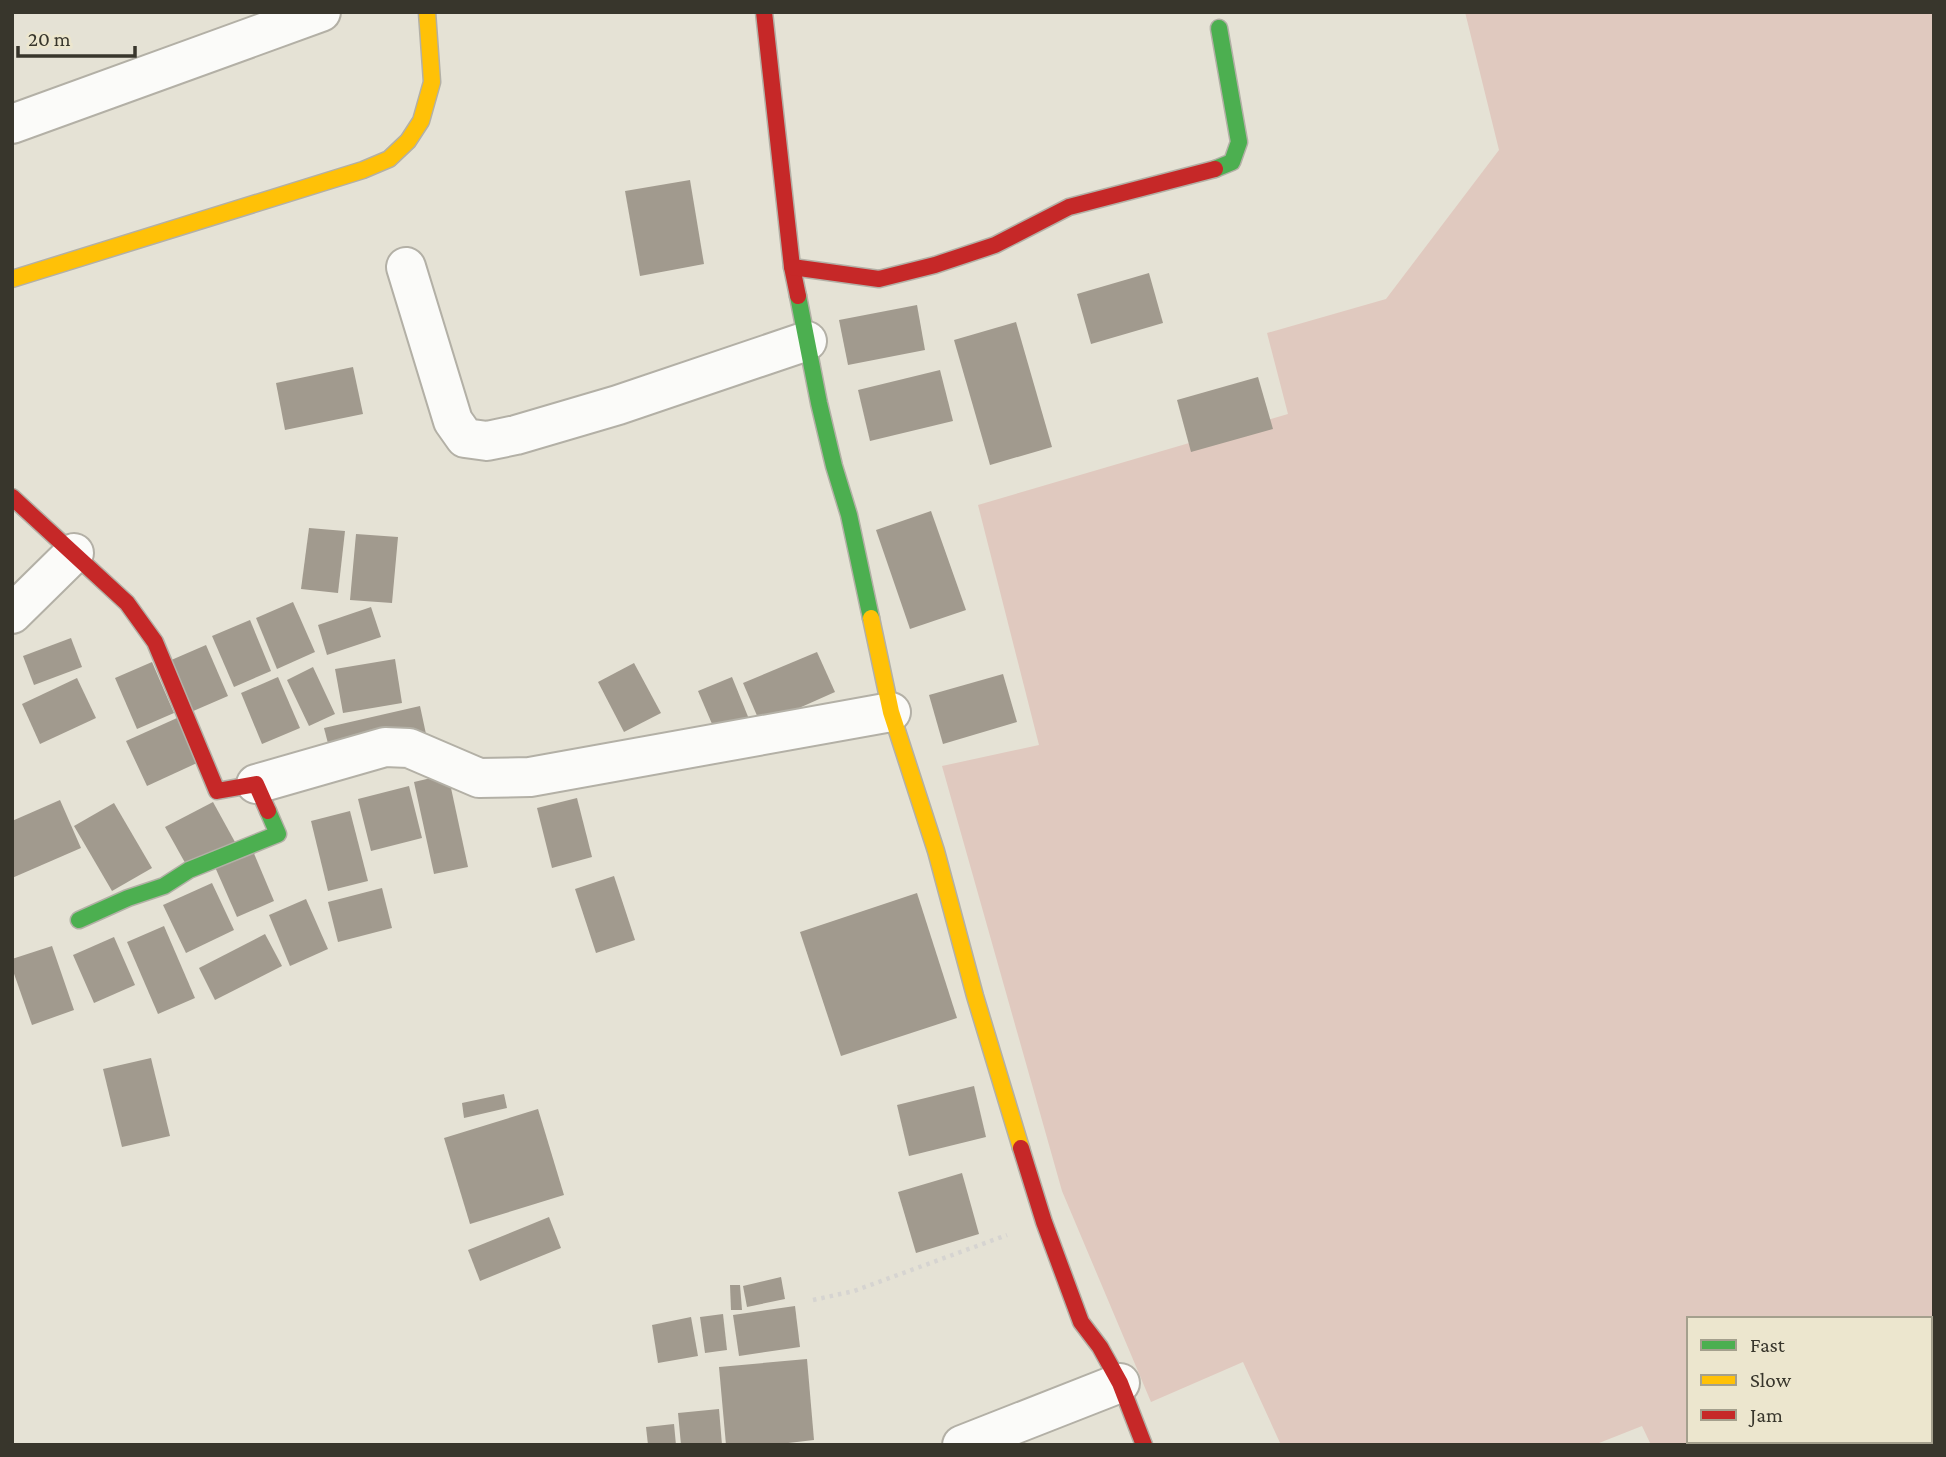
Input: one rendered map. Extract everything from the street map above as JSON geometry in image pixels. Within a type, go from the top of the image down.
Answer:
[{"type":"street","points":[[12,124],[321,12]]},
{"type":"street","points":[[12,279],[363,170],[389,159],[408,141],[421,121],[432,82],[427,12]]},
{"type":"street","points":[[764,12],[792,267],[822,415],[849,515],[891,712],[936,850],[975,996],[1044,1222],[1081,1322],[1100,1347],[1120,1383],[1144,1445]]},
{"type":"street","points":[[792,267],[879,279],[995,246],[1069,207],[1217,169],[1231,162],[1238,142],[1219,28]]},
{"type":"street","points":[[405,267],[453,421],[466,438],[487,440],[516,435],[618,405],[807,341]]},
{"type":"street","points":[[12,497],[127,603],[155,642],[217,791],[256,784],[385,747],[409,748],[479,778],[530,777],[891,712]]},
{"type":"street","points":[[12,614],[74,554]]},
{"type":"street","points":[[79,920],[128,898],[164,886],[189,870],[278,834],[256,784]]},
{"type":"street","points":[[961,1445],[1120,1383]]},
{"type":"path","points":[[813,1300],[855,1290],[1044,1222]]},
{"type":"shaded area","points":[[1465,12],[1934,12],[1934,1445],[1651,1445],[1642,1426],[1594,1445],[1281,1445],[1243,1362],[1151,1402],[1062,1191],[942,766],[1039,745],[978,505],[1288,414],[1267,333],[1386,299],[1499,150]]},
{"type":"building","points":[[690,180],[704,264],[640,276],[625,191]]},
{"type":"building","points":[[1149,273],[1163,323],[1091,344],[1077,294]]},
{"type":"building","points":[[917,305],[925,350],[848,365],[839,320]]},
{"type":"building","points":[[1016,322],[1052,447],[990,465],[954,340]]},
{"type":"building","points":[[353,367],[363,414],[285,430],[276,383]]},
{"type":"building","points":[[940,370],[953,421],[870,441],[858,390]]},
{"type":"building","points":[[1258,377],[1273,429],[1191,452],[1177,400]]},
{"type":"building","points":[[931,511],[966,610],[910,629],[876,530]]},
{"type":"building","points":[[309,528],[345,531],[338,593],[301,589]]},
{"type":"building","points":[[356,534],[398,537],[392,603],[350,600]]},
{"type":"building","points":[[293,602],[315,652],[277,669],[256,618]]},
{"type":"building","points":[[371,607],[381,637],[327,655],[318,625]]},
{"type":"building","points":[[250,620],[271,671],[234,687],[212,636]]},
{"type":"building","points":[[71,638],[82,667],[34,685],[23,656]]},
{"type":"building","points":[[206,645],[228,696],[191,712],[169,661]]},
{"type":"building","points":[[817,652],[835,692],[761,725],[743,683]]},
{"type":"building","points":[[395,659],[402,703],[343,713],[335,669]]},
{"type":"building","points":[[152,662],[174,713],[137,729],[115,678]]},
{"type":"building","points":[[634,663],[661,713],[624,732],[598,682]]},
{"type":"building","points":[[313,667],[335,714],[309,726],[287,680]]},
{"type":"building","points":[[1003,674],[1017,722],[943,744],[929,695]]},
{"type":"building","points":[[278,677],[300,728],[262,744],[241,693]]},
{"type":"building","points":[[732,677],[751,724],[718,738],[698,691]]},
{"type":"building","points":[[77,678],[96,718],[40,744],[22,704]]},
{"type":"building","points":[[420,706],[426,734],[331,755],[324,728]]},
{"type":"building","points":[[177,718],[197,763],[147,786],[126,741]]},
{"type":"building","points":[[448,774],[468,867],[434,874],[414,782]]},
{"type":"building","points":[[409,786],[422,838],[371,851],[358,799]]},
{"type":"building","points":[[577,798],[592,857],[552,868],[537,808]]},
{"type":"building","points":[[60,800],[81,848],[12,878],[12,821]]},
{"type":"building","points":[[213,802],[235,842],[188,868],[165,827]]},
{"type":"building","points":[[114,803],[152,868],[112,891],[74,826]]},
{"type":"building","points":[[350,811],[368,881],[328,891],[311,821]]},
{"type":"building","points":[[253,851],[274,901],[237,917],[215,867]]},
{"type":"building","points":[[614,876],[635,940],[596,953],[575,889]]},
{"type":"building","points":[[212,883],[234,930],[186,953],[163,905]]},
{"type":"building","points":[[382,888],[392,928],[338,942],[328,902]]},
{"type":"building","points":[[917,893],[957,1018],[841,1056],[800,932]]},
{"type":"building","points":[[306,899],[328,949],[290,966],[269,915]]},
{"type":"building","points":[[164,926],[195,998],[158,1014],[127,942]]},
{"type":"building","points":[[265,934],[282,966],[215,1000],[199,968]]},
{"type":"building","points":[[114,937],[135,985],[94,1003],[73,955]]},
{"type":"building","points":[[52,946],[74,1010],[32,1025],[12,968],[12,959]]},
{"type":"building","points":[[151,1058],[170,1136],[122,1147],[103,1069]]},
{"type":"building","points":[[974,1086],[986,1137],[909,1156],[897,1105]]},
{"type":"building","points":[[504,1094],[507,1108],[464,1118],[462,1103]]},
{"type":"building","points":[[538,1109],[564,1195],[470,1224],[444,1138]]},
{"type":"building","points":[[962,1173],[979,1234],[916,1253],[898,1192]]},
{"type":"building","points":[[549,1217],[561,1248],[480,1281],[468,1250]]},
{"type":"building","points":[[781,1277],[785,1299],[747,1307],[743,1286]]},
{"type":"building","points":[[730,1285],[740,1285],[742,1310],[731,1310]]},
{"type":"building","points":[[795,1306],[800,1347],[739,1356],[733,1315]]},
{"type":"building","points":[[723,1314],[727,1350],[705,1353],[700,1317]]},
{"type":"building","points":[[691,1317],[698,1356],[658,1363],[652,1325]]},
{"type":"building","points":[[807,1359],[814,1440],[771,1445],[726,1445],[719,1367]]},
{"type":"building","points":[[719,1409],[722,1445],[681,1445],[678,1413]]},
{"type":"building","points":[[674,1424],[676,1445],[648,1445],[646,1427]]},
{"type":"traffic: fast","points":[[1215,169],[1232,162],[1239,142],[1219,28]]},
{"type":"traffic: fast","points":[[798,296],[819,403],[849,515],[871,618]]},
{"type":"traffic: fast","points":[[79,920],[128,898],[164,886],[189,870],[278,834],[268,811]]},
{"type":"traffic: slow","points":[[12,279],[363,170],[389,159],[408,141],[421,121],[432,82],[427,12]]},
{"type":"traffic: slow","points":[[871,618],[891,712],[936,851],[975,996],[1021,1148]]},
{"type":"traffic: jam","points":[[764,12],[792,267],[798,296]]},
{"type":"traffic: jam","points":[[792,267],[879,279],[935,265],[995,245],[1069,207],[1215,169]]},
{"type":"traffic: jam","points":[[12,497],[127,603],[155,642],[217,791],[256,784],[268,811]]},
{"type":"traffic: jam","points":[[1021,1148],[1044,1222],[1081,1322],[1100,1347],[1120,1383],[1144,1445]]}]
